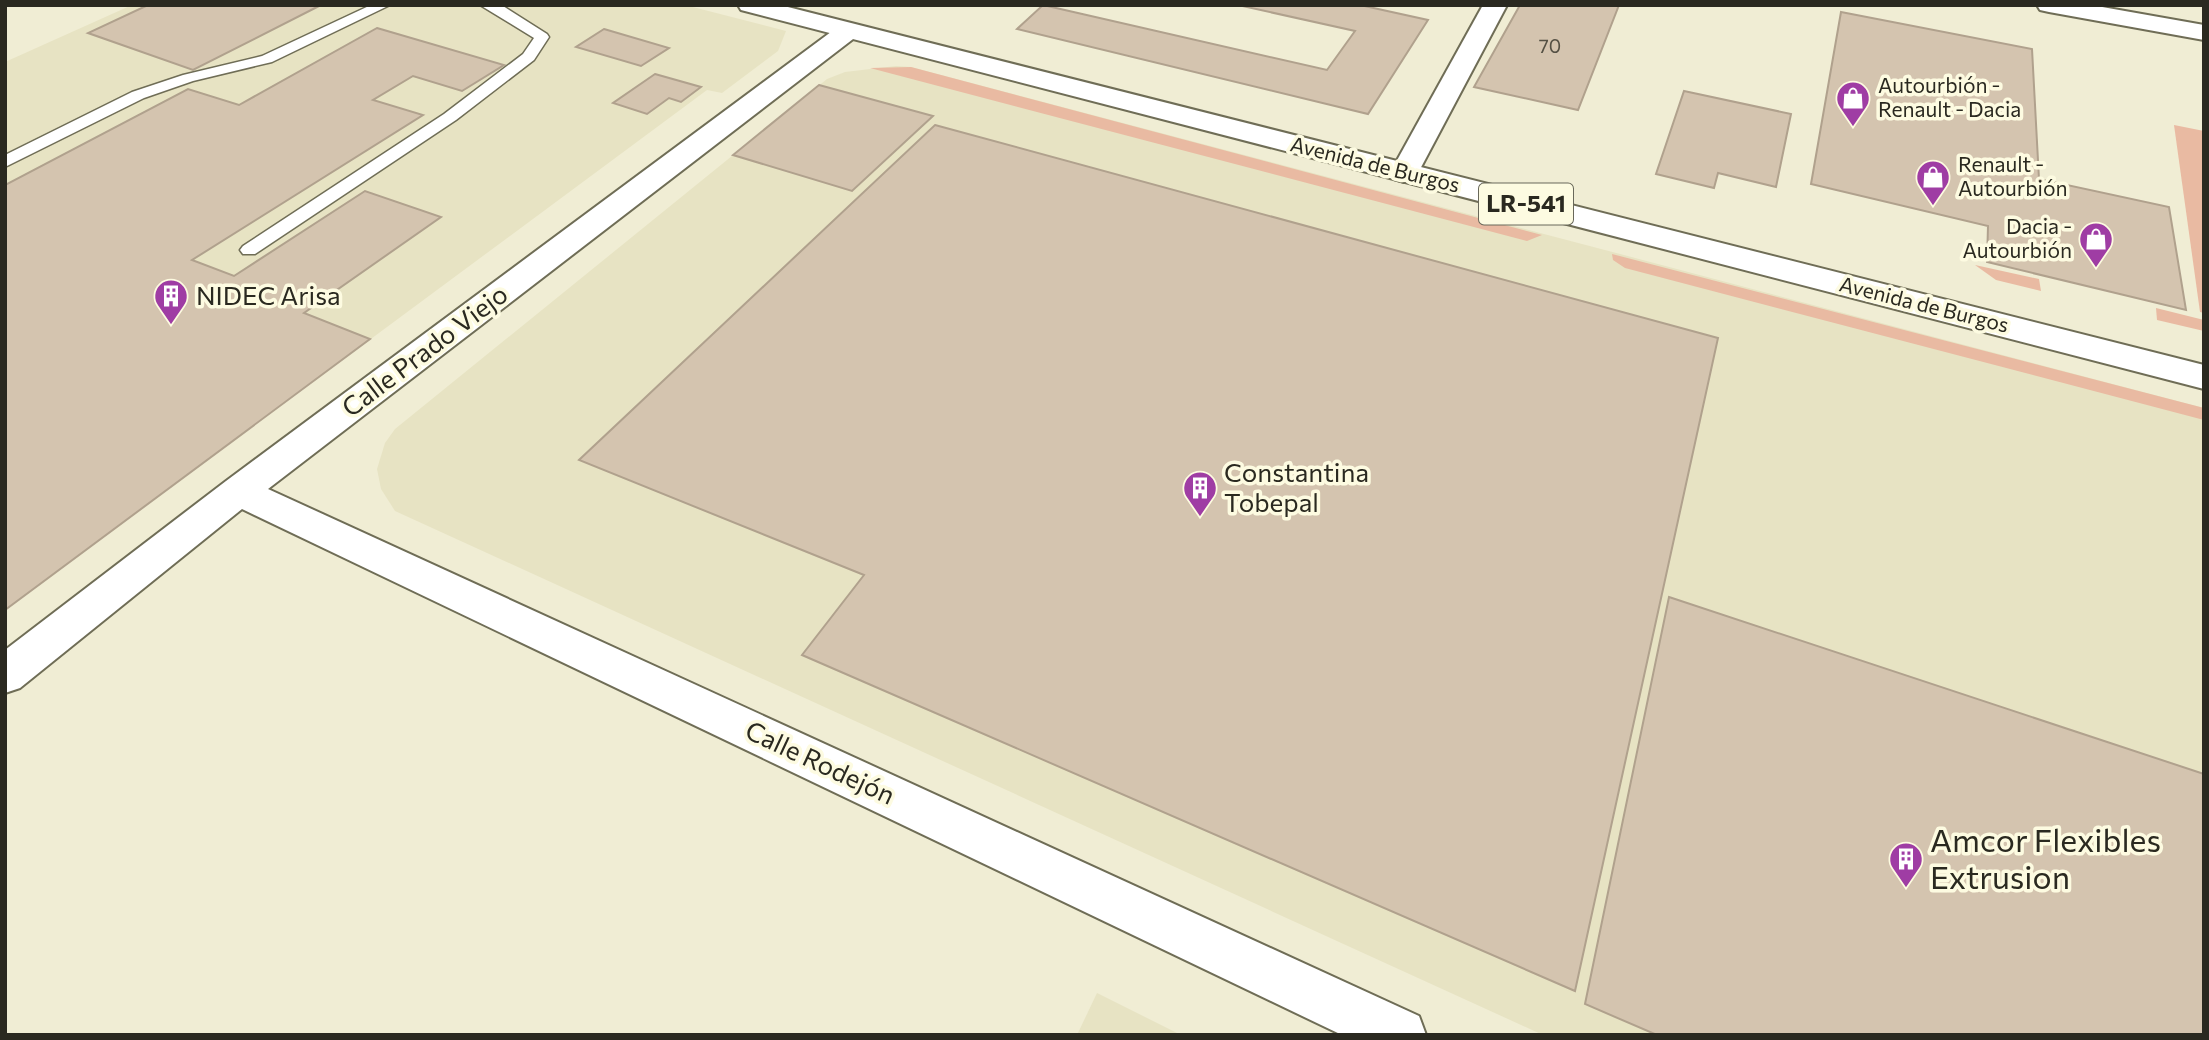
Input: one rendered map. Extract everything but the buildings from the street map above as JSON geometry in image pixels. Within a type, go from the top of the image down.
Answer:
[{"type":"street","name":"Avenida de Burgos","points":[[750,5],[2204,377]]},
{"type":"street","points":[[1404,173],[1495,5]]},
{"type":"street","points":[[2049,5],[2204,33]]},
{"type":"street","name":"Calle Prado Viejo","points":[[5,676],[239,491],[848,31]]},
{"type":"street","name":"Calle Rodejón","points":[[239,491],[1400,1035]]},
{"type":"lane","points":[[5,163],[138,95],[188,78],[267,59],[383,5]]},
{"type":"lane","points":[[249,250],[450,117],[529,57],[542,37],[487,5]]},
{"type":"shaded area","points":[[132,5],[685,5],[786,31],[778,51],[722,93],[707,90],[5,610],[5,62]]},
{"type":"shaded area","points":[[896,66],[911,67],[2204,408],[2204,1035],[1543,1035],[395,511],[381,489],[377,469],[385,443],[395,429],[827,79],[845,72]]},
{"type":"shaded area","points":[[911,67],[1542,235],[1527,241],[870,68]]},
{"type":"shaded area","points":[[2174,125],[2204,131],[2204,313],[2200,312]]},
{"type":"shaded area","points":[[1612,254],[2204,408],[2204,420],[1625,268],[1613,260]]},
{"type":"shaded area","points":[[1975,265],[2039,279],[2041,291],[1996,280]]},
{"type":"shaded area","points":[[2156,308],[2204,320],[2204,331],[2157,320]]},
{"type":"shaded area","points":[[1097,993],[1181,1035],[1077,1035]]},
{"type":"place","name":"Autourbión - Renault - Dacia","points":[[1853,128]]},
{"type":"place","name":"Renault - Autourbión","points":[[1933,207]]},
{"type":"place","name":"Dacia - Autourbión","points":[[2096,269]]},
{"type":"place","name":"NIDEC Arisa","points":[[171,326]]},
{"type":"place","name":"Constantina Tobepal","points":[[1200,518]]},
{"type":"place","name":"Amcor Flexibles Extrusion","points":[[1906,889]]}]
